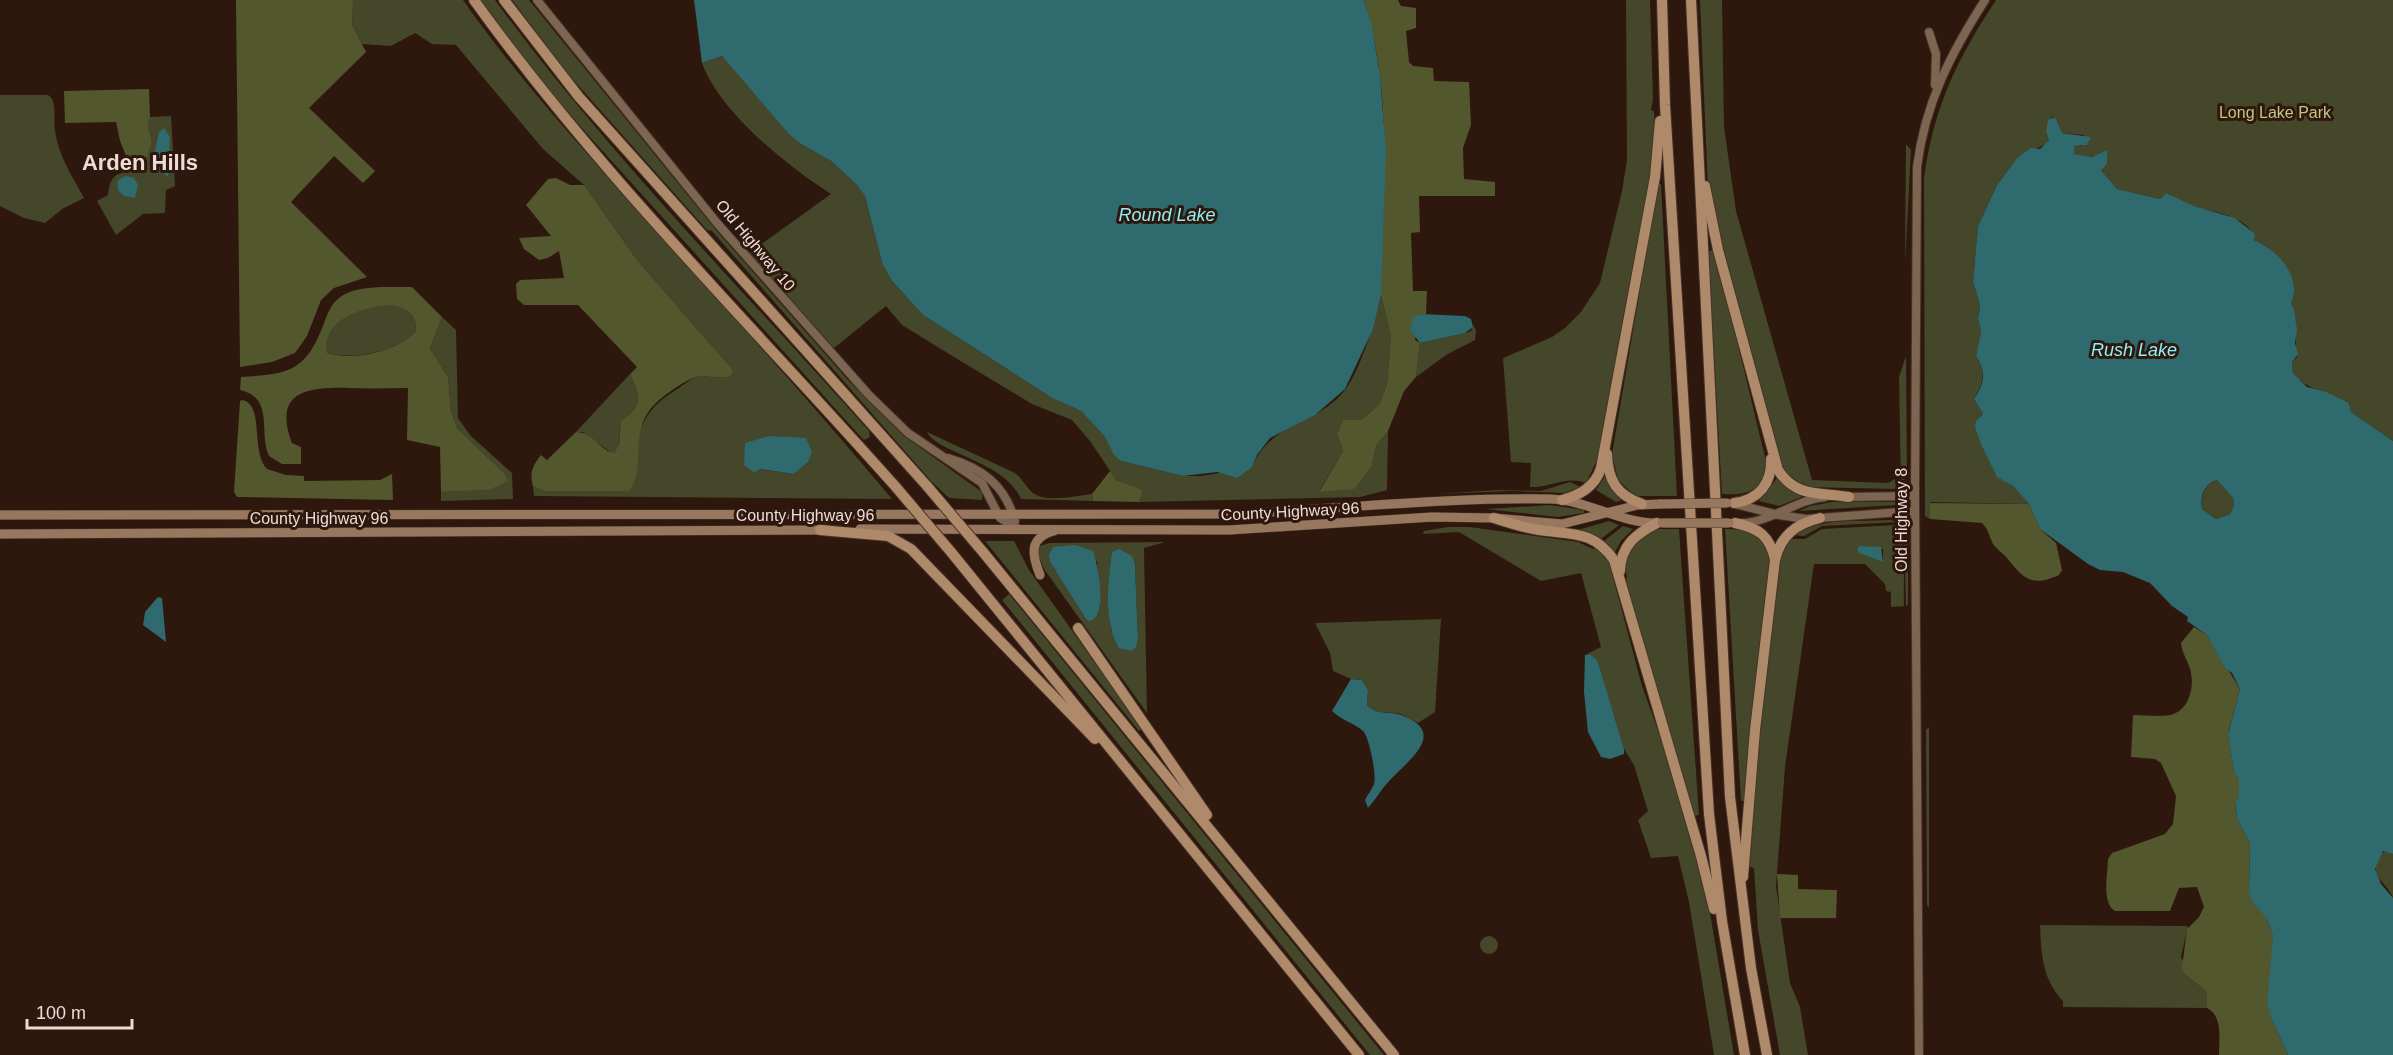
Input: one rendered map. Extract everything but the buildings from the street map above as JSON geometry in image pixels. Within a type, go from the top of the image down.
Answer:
[{"type":"highway","points":[[474,0],[526,70],[595,153],[895,486],[951,552],[1359,1055]]},
{"type":"highway","points":[[504,0],[579,97],[927,486],[983,552],[1394,1055]]},
{"type":"highway","points":[[1662,0],[1663,67],[1706,773],[1713,854],[1730,973],[1745,1055]]},
{"type":"highway","points":[[1691,0],[1726,735],[1741,889],[1767,1055]]},
{"type":"highway","points":[[1562,500],[1577,495],[1593,484],[1599,474],[1608,439],[1655,177],[1663,67]]},
{"type":"highway","points":[[1696,138],[1713,233],[1771,452],[1778,470],[1794,488],[1849,497]]},
{"type":"highway","points":[[1608,439],[1607,458],[1612,482],[1621,494],[1642,504]]},
{"type":"highway","points":[[1734,503],[1756,496],[1766,486],[1771,470],[1771,452]]},
{"type":"highway","points":[[1494,518],[1527,528],[1590,537],[1606,549],[1620,574],[1701,856],[1730,973]]},
{"type":"highway","points":[[1741,889],[1746,857],[1755,730],[1775,560],[1782,541],[1790,531],[1806,522],[1820,518]]},
{"type":"highway","points":[[1620,574],[1623,552],[1631,539],[1660,523]]},
{"type":"highway","points":[[1735,523],[1753,527],[1764,534],[1772,547],[1775,560]]},
{"type":"highway","points":[[820,530],[888,537],[911,549],[1140,785]]},
{"type":"highway","points":[[1078,627],[1240,865]]},
{"type":"main road","name":"County Highway 96","points":[[0,515],[1234,514],[1418,503],[1562,500],[1626,520],[1660,523],[1735,523]]},
{"type":"main road","name":"County Highway 96","points":[[0,534],[1017,528],[1229,530],[1403,518],[1494,518],[1562,524],[1642,504],[1734,503]]},
{"type":"main road","points":[[1040,575],[1033,557],[1034,542],[1051,531],[1066,530]]},
{"type":"street","name":"Old Highway 10","points":[[537,0],[769,284],[886,414],[941,456],[982,483],[997,513],[1005,522],[1017,528]]},
{"type":"street","name":"Old Highway 8","points":[[1919,1055],[1915,511],[1916,186],[1920,142],[1934,93],[1954,49],[1985,0]]},
{"type":"street","points":[[1929,32],[1936,54],[1934,93]]},
{"type":"street","name":"Old Highway 10","points":[[941,456],[965,463],[990,477],[1004,492],[1017,528]]},
{"type":"street","name":"County Highway 96","points":[[1735,523],[1758,520],[1819,498],[1915,496]]},
{"type":"street","name":"County Highway 96","points":[[1734,503],[1795,518],[1915,511]]},
{"type":"green space","points":[[236,0],[353,0],[352,24],[366,52],[309,108],[375,171],[363,183],[334,156],[291,202],[367,277],[334,288],[321,300],[307,336],[295,353],[272,362],[240,367]]},
{"type":"green space","points":[[353,0],[463,0],[554,116],[773,361],[892,499],[534,496],[533,486],[544,491],[629,491],[639,433],[651,410],[693,378],[727,377],[732,375],[733,370],[637,260],[584,185],[543,149],[456,45],[432,44],[415,33],[391,46],[362,44],[352,24]],"holes":[[[808,462],[794,474],[759,469]]]},
{"type":"green space","points":[[481,0],[495,0],[538,57],[629,166],[869,431],[870,437],[864,440],[860,436],[580,126],[536,75]]},
{"type":"green space","points":[[512,0],[529,0],[716,230],[848,380],[904,436],[982,492],[982,500],[949,498],[931,481],[712,231],[707,230],[569,75]]},
{"type":"green space","points":[[1364,0],[1398,0],[1401,6],[1416,8],[1416,28],[1406,31],[1409,62],[1413,66],[1433,68],[1434,81],[1469,82],[1471,125],[1463,148],[1464,179],[1495,182],[1495,196],[1419,196],[1420,232],[1411,233],[1413,291],[1427,291],[1426,314],[1420,314],[1415,340],[1420,343],[1416,377],[1404,391],[1388,431],[1376,446],[1372,465],[1354,489],[1319,492],[1343,451],[1337,434],[1343,420],[1361,420],[1379,405],[1387,384],[1391,336],[1381,295],[1384,172],[1382,103],[1379,68]]},
{"type":"green space","points":[[1626,0],[1650,0],[1653,99],[1651,110],[1654,111],[1656,143],[1599,456],[1586,483],[1572,480],[1530,487],[1531,463],[1511,462],[1503,358],[1552,337],[1565,328],[1581,312],[1600,283],[1627,160]]},
{"type":"green space","points":[[1700,0],[1722,0],[1724,127],[1736,211],[1812,480],[1888,483],[1895,479],[1897,489],[1804,487],[1782,469],[1708,191]]},
{"type":"green space","name":"Long Lake Park","points":[[1996,0],[2393,0],[2393,441],[2351,412],[2349,403],[2311,387],[2293,373],[2292,362],[2297,357],[2295,317],[2291,304],[2294,284],[2286,266],[2272,251],[2254,240],[2247,226],[2231,217],[2196,207],[2166,193],[2160,199],[2117,189],[2101,170],[2107,161],[2103,151],[2100,155],[2089,157],[2074,154],[2074,146],[2083,146],[2084,135],[2062,133],[2059,131],[2055,117],[2052,117],[2046,132],[2049,140],[2046,144],[2017,158],[1997,185],[1978,226],[1973,281],[1980,306],[1978,319],[1981,331],[1976,356],[1982,373],[1982,382],[1974,399],[1983,414],[1976,421],[1997,476],[2013,486],[2029,504],[1930,502],[1930,519],[1925,516],[1924,179],[1940,107],[1958,64]]},
{"type":"green space","points":[[722,56],[801,144],[831,161],[856,184],[865,196],[882,263],[892,281],[923,315],[1052,398],[1081,411],[1105,437],[1121,461],[1183,476],[1202,476],[1252,467],[1260,452],[1270,441],[1334,402],[1345,390],[1362,358],[1381,295],[1391,336],[1387,384],[1379,405],[1361,420],[1343,420],[1337,434],[1343,451],[1319,491],[1372,465],[1376,446],[1388,431],[1387,490],[1360,497],[1139,502],[1142,490],[1116,480],[1090,441],[1072,420],[1032,404],[954,357],[902,325],[886,306],[834,348],[749,253],[831,194],[795,169],[757,137],[724,101],[702,63]]},
{"type":"green space","points":[[149,89],[148,125],[152,142],[147,157],[131,168],[120,141],[116,122],[65,123],[64,91]]},
{"type":"green space","points":[[0,95],[48,95],[53,101],[59,148],[84,198],[62,209],[45,223],[24,218],[0,206]]},
{"type":"green space","points":[[171,116],[175,186],[166,190],[165,213],[143,214],[116,235],[97,201],[108,195],[115,176],[134,168],[144,159],[152,142],[148,125],[150,117]]},
{"type":"green space","points":[[1906,144],[1911,150],[1905,263]]},
{"type":"green space","points":[[556,178],[570,185],[584,185],[637,260],[733,370],[732,375],[727,377],[700,376],[691,379],[657,402],[642,425],[637,472],[629,491],[544,491],[533,486],[532,469],[541,455],[547,460],[576,432],[588,435],[610,452],[615,453],[619,444],[621,421],[633,411],[638,400],[630,374],[637,367],[578,305],[524,305],[517,299],[516,284],[520,280],[564,278],[559,251],[548,258],[539,260],[524,249],[519,238],[551,236],[526,205],[548,179]]},
{"type":"green space","points":[[1658,184],[1661,184],[1677,496],[1635,496],[1618,480],[1612,454]]},
{"type":"green space","points":[[1715,250],[1765,457],[1765,468],[1760,483],[1755,488],[1741,494],[1722,494],[1708,251]]},
{"type":"green space","points":[[377,287],[412,287],[442,317],[430,348],[448,377],[451,411],[457,428],[504,473],[508,481],[489,490],[441,492],[440,447],[407,440],[408,388],[336,388],[309,391],[298,395],[291,402],[287,412],[287,425],[292,443],[301,447],[301,464],[282,464],[269,456],[262,408],[251,394],[240,390],[241,377],[283,372],[293,368],[309,353],[336,301],[354,290]],"holes":[[[399,306],[408,311],[415,322],[416,332],[407,339],[386,350],[374,353],[349,356],[327,353],[327,341],[332,330],[348,316],[371,308]]]},
{"type":"green space","points":[[394,304],[411,314],[415,322],[416,333],[407,340],[385,350],[361,355],[327,353],[327,341],[339,322],[371,307]]},
{"type":"green space","points":[[442,317],[456,330],[458,418],[470,435],[512,473],[513,499],[441,501],[441,492],[489,490],[504,473],[457,428],[451,411],[448,377],[430,348]]},
{"type":"green space","points":[[1473,325],[1476,330],[1475,340],[1446,355],[1416,377],[1420,343],[1471,331]]},
{"type":"green space","points":[[1906,356],[1907,474],[1901,486],[1899,377]]},
{"type":"green space","points":[[630,374],[638,401],[633,411],[621,422],[618,451],[613,454],[583,432],[576,432]]},
{"type":"green space","points":[[240,401],[249,403],[253,410],[259,451],[267,469],[286,475],[304,476],[304,481],[380,480],[392,474],[393,500],[237,497],[234,492]]},
{"type":"green space","points":[[927,432],[1013,472],[1033,493],[1039,496],[1061,498],[1092,494],[1093,501],[1021,499],[1013,486],[1001,476],[944,446]]},
{"type":"green space","points":[[1110,471],[1116,480],[1143,490],[1139,502],[1093,501],[1092,494]]},
{"type":"green space","points":[[1605,476],[1622,500],[1616,502],[1596,490]]},
{"type":"green space","points":[[1777,478],[1802,497],[1779,506],[1759,501]]},
{"type":"green space","points":[[2217,480],[2233,498],[2234,505],[2230,514],[2216,519],[2202,509],[2202,504],[2206,488]]},
{"type":"green space","points":[[1570,482],[1581,487],[1565,493],[1512,491],[1436,494],[1498,490],[1541,491]]},
{"type":"green space","points":[[1832,502],[1896,502],[1897,505],[1799,511],[1810,506]]},
{"type":"green space","points":[[1930,503],[2029,504],[2040,529],[2056,543],[2062,570],[2059,575],[2041,581],[2034,581],[2023,576],[1995,546],[1982,523],[1930,519]]},
{"type":"green space","points":[[1550,505],[1584,510],[1584,513],[1558,517],[1486,509]]},
{"type":"green space","points":[[1890,520],[1898,522],[1822,526],[1804,536],[1794,535],[1816,525],[1828,523]]},
{"type":"green space","points":[[1609,521],[1619,525],[1601,539],[1578,530]]},
{"type":"green space","points":[[1896,525],[1902,540],[1904,606],[1891,607],[1891,592],[1886,591],[1885,584],[1865,564],[1814,564],[1785,767],[1776,886],[1790,983],[1800,1007],[1808,1055],[1780,1055],[1758,930],[1754,868],[1750,867],[1752,789],[1781,556],[1790,539],[1805,539],[1822,529]],"holes":[[[1859,546],[1883,549],[1883,561],[1859,553],[1857,550]]]},
{"type":"green space","points":[[1904,525],[1908,536],[1908,604],[1906,607]]},
{"type":"green space","points":[[1623,526],[1633,529],[1621,541],[1614,554],[1604,541]]},
{"type":"green space","points":[[1448,527],[1470,527],[1578,542],[1593,549],[1597,547],[1609,562],[1642,686],[1671,766],[1707,895],[1734,1055],[1714,1055],[1689,902],[1678,856],[1651,858],[1638,820],[1648,811],[1634,765],[1624,749],[1597,660],[1590,654],[1585,655],[1601,647],[1581,573],[1541,581],[1459,532],[1423,534],[1424,531]]},
{"type":"green space","points":[[1657,529],[1679,529],[1699,815],[1692,816],[1625,580],[1627,578],[1626,562],[1632,547],[1642,536]]},
{"type":"green space","points":[[1725,529],[1742,530],[1754,534],[1763,543],[1770,559],[1745,801],[1741,801]]},
{"type":"green space","points":[[985,541],[1014,541],[1029,570],[1142,729],[1139,731]]},
{"type":"green space","points":[[1165,542],[1144,548],[1147,713],[1044,569],[1037,552],[1040,546],[1049,543]],"holes":[[[1112,552],[1135,565],[1138,639],[1111,630],[1109,597]],[[1097,561],[1100,608],[1084,616],[1050,562]]]},
{"type":"green space","points":[[1009,594],[1384,1055],[1370,1055],[1002,600]]},
{"type":"green space","points":[[1441,619],[1435,712],[1418,723],[1400,714],[1378,712],[1367,705],[1368,690],[1362,680],[1351,679],[1333,671],[1330,653],[1315,623]]},
{"type":"green space","points":[[2194,627],[2207,635],[2240,689],[2228,733],[2234,772],[2239,781],[2239,796],[2235,803],[2237,819],[2250,843],[2249,890],[2267,919],[2273,937],[2272,1020],[2288,1055],[2219,1055],[2218,1022],[2216,1016],[2207,1008],[2207,992],[2184,973],[2182,968],[2187,929],[2199,917],[2204,907],[2197,887],[2179,888],[2170,911],[2115,911],[2108,901],[2106,887],[2108,859],[2112,853],[2165,834],[2173,824],[2176,796],[2161,763],[2155,759],[2131,757],[2133,715],[2170,715],[2177,713],[2186,703],[2192,682],[2181,643]]},
{"type":"green space","points":[[1929,727],[1929,908],[1927,905],[1926,730]]},
{"type":"green space","points":[[2387,850],[2393,854],[2393,898],[2379,878],[2376,869],[2380,854]]},
{"type":"green space","points":[[1777,874],[1798,875],[1798,889],[1837,890],[1836,918],[1780,918]]},
{"type":"green space","points":[[2040,925],[2188,926],[2181,957],[2196,983],[2207,991],[2207,1008],[2063,1007],[2063,1001],[2051,984],[2044,965]]},
{"type":"green space","points":[[1489,936],[1495,939],[1498,945],[1495,951],[1489,954],[1483,951],[1480,945],[1483,939]]},
{"type":"water","name":"Round Lake","points":[[694,0],[1364,0],[1372,26],[1380,76],[1386,151],[1381,295],[1373,329],[1345,389],[1315,415],[1270,438],[1257,455],[1252,467],[1237,478],[1217,472],[1183,476],[1121,461],[1114,455],[1105,437],[1081,411],[1052,398],[923,315],[892,281],[882,263],[865,196],[856,184],[831,161],[801,144],[789,134],[722,56],[702,63]]},
{"type":"water","name":"Rush Lake","points":[[2055,117],[2062,133],[2091,137],[2087,145],[2074,146],[2074,154],[2092,157],[2107,150],[2107,164],[2101,170],[2117,189],[2160,199],[2166,193],[2194,206],[2235,218],[2255,234],[2254,240],[2272,250],[2286,266],[2294,284],[2291,304],[2297,330],[2295,343],[2298,354],[2292,362],[2293,373],[2307,387],[2326,392],[2349,403],[2351,412],[2393,441],[2393,854],[2383,851],[2375,869],[2381,884],[2393,898],[2393,1055],[2288,1055],[2267,1003],[2273,937],[2267,919],[2252,901],[2249,890],[2250,843],[2237,819],[2235,802],[2239,796],[2239,781],[2234,772],[2228,734],[2240,689],[2232,673],[2225,668],[2207,635],[2187,621],[2188,617],[2172,606],[2150,583],[2123,572],[2100,570],[2088,564],[2040,529],[2029,504],[2013,486],[1997,477],[1981,444],[1975,427],[1976,421],[1983,414],[1974,399],[1983,378],[1983,372],[1976,356],[1981,331],[1978,319],[1980,306],[1973,281],[1978,226],[1997,185],[2017,158],[2031,148],[2040,149],[2049,140],[2046,132],[2048,120]],"holes":[[[2217,480],[2233,498],[2234,505],[2230,514],[2216,519],[2202,509],[2204,491],[2209,484]]]},
{"type":"water","points":[[164,128],[170,137],[168,177],[152,165],[159,132]]},
{"type":"water","points":[[126,176],[134,178],[138,185],[135,198],[124,196],[118,190],[117,181]]},
{"type":"water","points":[[1421,314],[1465,316],[1471,319],[1473,327],[1465,333],[1420,343],[1410,330],[1413,318]]},
{"type":"water","points":[[769,436],[806,438],[812,452],[808,462],[794,474],[760,469],[754,472],[744,465],[745,443]]},
{"type":"water","points":[[1075,545],[1093,551],[1097,568],[1100,602],[1098,612],[1088,621],[1050,562],[1049,555],[1053,547]]},
{"type":"water","points":[[1859,546],[1881,547],[1883,562],[1859,553],[1857,550]]},
{"type":"water","points":[[1119,549],[1132,556],[1135,565],[1138,639],[1132,651],[1119,648],[1109,614],[1108,588],[1112,552]]},
{"type":"water","points":[[158,597],[162,598],[166,642],[143,625],[145,612]]},
{"type":"water","points":[[1590,654],[1597,660],[1624,749],[1624,754],[1610,759],[1601,757],[1588,732],[1584,692],[1585,655]]},
{"type":"water","points":[[1351,679],[1362,680],[1368,690],[1367,705],[1379,712],[1401,715],[1415,722],[1422,729],[1424,737],[1415,754],[1388,782],[1368,808],[1365,800],[1375,780],[1368,740],[1363,731],[1332,711]]},
{"type":"district","name":"Arden Hills","points":[[140,162]]}]
